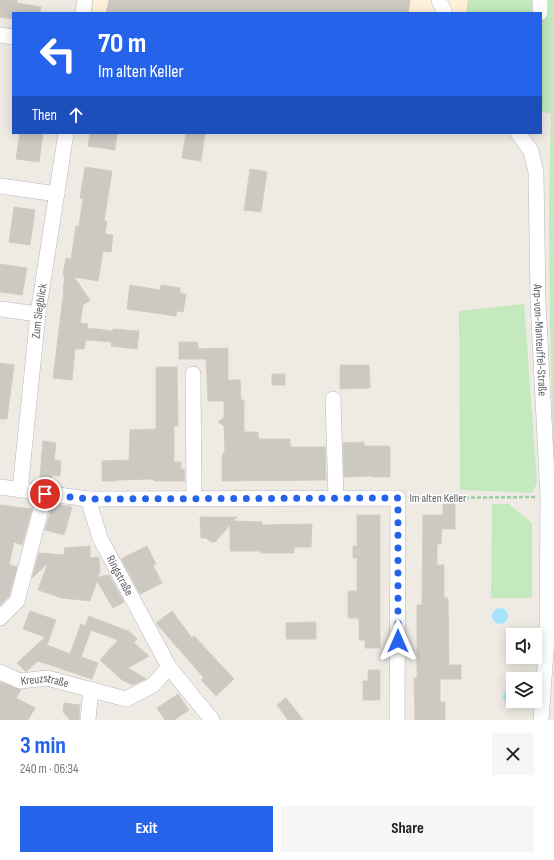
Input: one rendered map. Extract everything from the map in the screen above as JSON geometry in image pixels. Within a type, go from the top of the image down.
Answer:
[{"type":"street","points":[[83,12],[85,0]]},
{"type":"street","points":[[439,0],[445,12]]},
{"type":"street","points":[[540,0],[540,12]]},
{"type":"street","points":[[0,35],[12,37]]},
{"type":"street","name":"Zum Siegblick","points":[[20,490],[38,314],[66,134]]},
{"type":"street","name":"Arp-von-Manteuffel-Straße","points":[[520,134],[531,150],[536,172],[538,301],[548,497],[547,638],[541,720]]},
{"type":"street","points":[[0,186],[56,194]]},
{"type":"street","points":[[0,309],[38,314]]},
{"type":"street","points":[[194,374],[194,499]]},
{"type":"street","points":[[333,398],[336,498]]},
{"type":"street","points":[[0,487],[88,499]]},
{"type":"street","points":[[0,618],[17,601],[45,494]]},
{"type":"street","points":[[397,720],[398,498]]},
{"type":"street","name":"Im alten Keller","points":[[88,499],[398,498]]},
{"type":"street","name":"Ringstraße","points":[[88,499],[100,538],[168,667],[212,720]]},
{"type":"street","name":"Kreuzstraße","points":[[0,672],[20,681],[47,678],[91,689],[126,700],[153,685],[168,667]]},
{"type":"street","points":[[88,720],[91,689]]},
{"type":"path","name":"Im alten Keller","points":[[398,498],[548,497]]},
{"type":"shaded area","points":[[94,0],[468,0],[466,12],[92,12]]},
{"type":"green space","points":[[468,0],[554,0],[554,470],[551,381],[549,203],[551,114],[542,111],[542,12],[466,12]]},
{"type":"green space","points":[[524,304],[537,483],[532,493],[460,490],[459,311]]},
{"type":"green space","points":[[492,504],[509,504],[532,523],[532,598],[491,598]]},
{"type":"water","points":[[497,608],[503,608],[508,613],[506,622],[503,624],[497,624],[492,619],[492,613]]},
{"type":"water","points":[[506,691],[506,704],[503,697]]},
{"type":"building","points":[[0,0],[17,0],[17,3],[41,7],[40,12],[12,12],[12,19],[0,17]]},
{"type":"building","points":[[109,0],[410,0],[408,12],[106,12]]},
{"type":"building","points":[[20,134],[43,134],[39,162],[16,159]]},
{"type":"building","points":[[90,134],[117,134],[115,150],[88,146]]},
{"type":"building","points":[[186,134],[205,134],[201,161],[182,158]]},
{"type":"building","points":[[85,167],[112,171],[104,221],[107,221],[105,234],[113,235],[111,252],[103,251],[98,281],[74,277],[90,300],[83,305],[80,323],[88,324],[87,328],[113,331],[113,329],[139,331],[137,349],[111,346],[112,342],[86,340],[84,349],[75,349],[72,380],[53,378],[64,289],[65,276],[63,275],[66,258],[71,259],[76,226],[79,226],[83,199],[80,198]]},
{"type":"building","points":[[250,169],[267,172],[261,212],[244,210]]},
{"type":"building","points":[[14,207],[35,210],[30,245],[9,242]]},
{"type":"building","points":[[0,264],[27,268],[22,295],[0,292]]},
{"type":"building","points":[[130,285],[160,290],[161,285],[180,288],[180,293],[186,294],[183,312],[177,311],[176,316],[127,309]]},
{"type":"building","points":[[179,342],[198,342],[198,349],[228,348],[228,380],[240,380],[241,400],[244,400],[244,432],[258,432],[259,439],[290,439],[290,447],[325,447],[326,480],[222,481],[222,459],[223,453],[225,453],[224,426],[218,422],[224,418],[224,401],[208,401],[206,359],[179,359]]},
{"type":"building","points":[[0,363],[14,365],[7,419],[0,419]]},
{"type":"building","points":[[340,365],[369,365],[370,388],[340,389]]},
{"type":"building","points":[[156,367],[177,367],[178,426],[174,426],[174,462],[181,462],[181,469],[184,469],[185,481],[154,481],[154,479],[102,481],[102,461],[129,460],[130,430],[156,429]]},
{"type":"building","points":[[272,374],[285,374],[285,385],[272,385]]},
{"type":"building","points":[[43,441],[56,443],[54,460],[61,461],[60,476],[52,475],[51,485],[41,484],[42,477],[40,477]]},
{"type":"building","points":[[364,442],[364,446],[390,446],[390,477],[344,477],[343,443]]},
{"type":"building","points":[[53,503],[72,507],[64,535],[45,530]]},
{"type":"building","points":[[443,504],[455,504],[455,529],[442,529],[441,544],[437,544],[437,565],[444,565],[444,598],[448,598],[449,665],[461,665],[461,679],[440,679],[440,702],[445,702],[445,720],[415,720],[414,678],[417,678],[417,605],[422,605],[423,515],[443,515]]},
{"type":"building","points":[[0,505],[32,509],[22,545],[14,542],[9,565],[17,567],[9,596],[0,605]]},
{"type":"building","points":[[357,515],[380,515],[380,648],[365,648],[365,640],[359,640],[359,618],[348,618],[348,591],[357,591],[357,558],[353,558],[353,546],[357,546]]},
{"type":"building","points":[[200,517],[237,517],[233,521],[262,522],[262,525],[312,524],[311,547],[294,547],[294,553],[230,551],[230,525],[215,542],[211,542],[206,538],[201,538]]},
{"type":"building","points":[[90,546],[90,558],[99,557],[100,571],[98,577],[109,575],[124,602],[113,608],[97,581],[90,601],[62,598],[38,590],[48,563],[32,578],[39,553],[65,555],[64,548]]},
{"type":"building","points":[[147,546],[156,564],[153,565],[162,583],[140,594],[121,559]]},
{"type":"building","points":[[30,611],[56,620],[47,645],[70,654],[81,624],[85,626],[89,616],[130,632],[137,639],[134,643],[149,656],[128,668],[146,679],[133,685],[122,680],[100,660],[118,640],[91,630],[81,657],[98,663],[92,679],[38,661],[27,671],[25,671],[17,663],[45,637],[23,629]]},
{"type":"building","points":[[172,611],[192,638],[194,636],[234,679],[216,696],[201,680],[204,678],[156,623]]},
{"type":"building","points":[[316,622],[316,639],[286,639],[286,623]]},
{"type":"building","points":[[368,670],[380,670],[380,700],[363,700],[363,681],[368,681]]},
{"type":"building","points":[[0,682],[21,690],[16,698],[35,708],[28,720],[0,720]]},
{"type":"building","points":[[178,694],[189,710],[174,720],[165,720],[157,708]]},
{"type":"building","points":[[286,698],[303,720],[288,720],[277,705]]},
{"type":"building","points":[[64,703],[80,705],[79,720],[70,720],[63,712]]},
{"type":"route","points":[[45,494],[88,499],[398,498],[398,641]]}]
